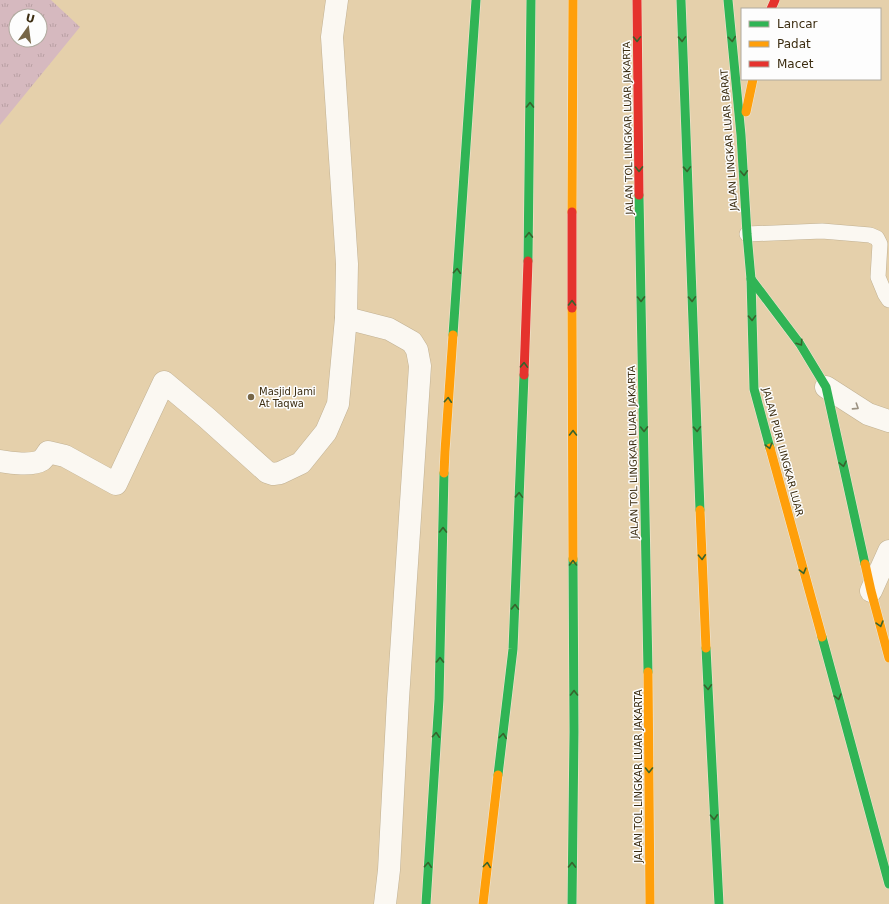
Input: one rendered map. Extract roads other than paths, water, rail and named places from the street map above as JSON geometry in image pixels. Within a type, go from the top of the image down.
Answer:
[{"type":"main road","points":[[426,904],[439,699],[445,451],[476,0]]},
{"type":"main road","points":[[483,904],[514,649],[517,534],[529,247],[531,0]]},
{"type":"main road","points":[[572,904],[574,732],[572,323],[573,0]]},
{"type":"main road","name":"JALAN TOL LINGKAR LUAR JAKARTA","points":[[637,0],[638,145],[649,731],[650,904]]},
{"type":"main road","points":[[681,0],[700,518],[719,904]]},
{"type":"main road","name":"JALAN LINGKAR LUAR BARAT","points":[[728,0],[742,134],[750,279]]},
{"type":"main road","points":[[742,134],[753,80]]},
{"type":"main road","points":[[750,279],[800,344],[826,387],[871,591],[889,658]]},
{"type":"main road","name":"JALAN PURI LINGKAR LUAR","points":[[750,279],[754,389],[889,884]]},
{"type":"street","points":[[0,461],[17,464],[35,462],[42,460],[48,452],[65,456],[116,484],[164,382],[267,472],[273,474],[280,473],[301,463],[326,432],[338,404],[346,318],[347,264],[332,37],[337,0]]},
{"type":"street","points":[[346,318],[389,329],[412,342],[417,350],[420,366],[389,862],[385,904]]},
{"type":"street","points":[[826,387],[868,414],[889,421]]},
{"type":"street","points":[[871,591],[889,550]]},
{"type":"lane","points":[[747,234],[822,231],[870,235],[877,238],[880,244],[878,277],[889,300]]},
{"type":"place","name":"Masjid Jami At Taqwa","points":[[251,397]]}]
